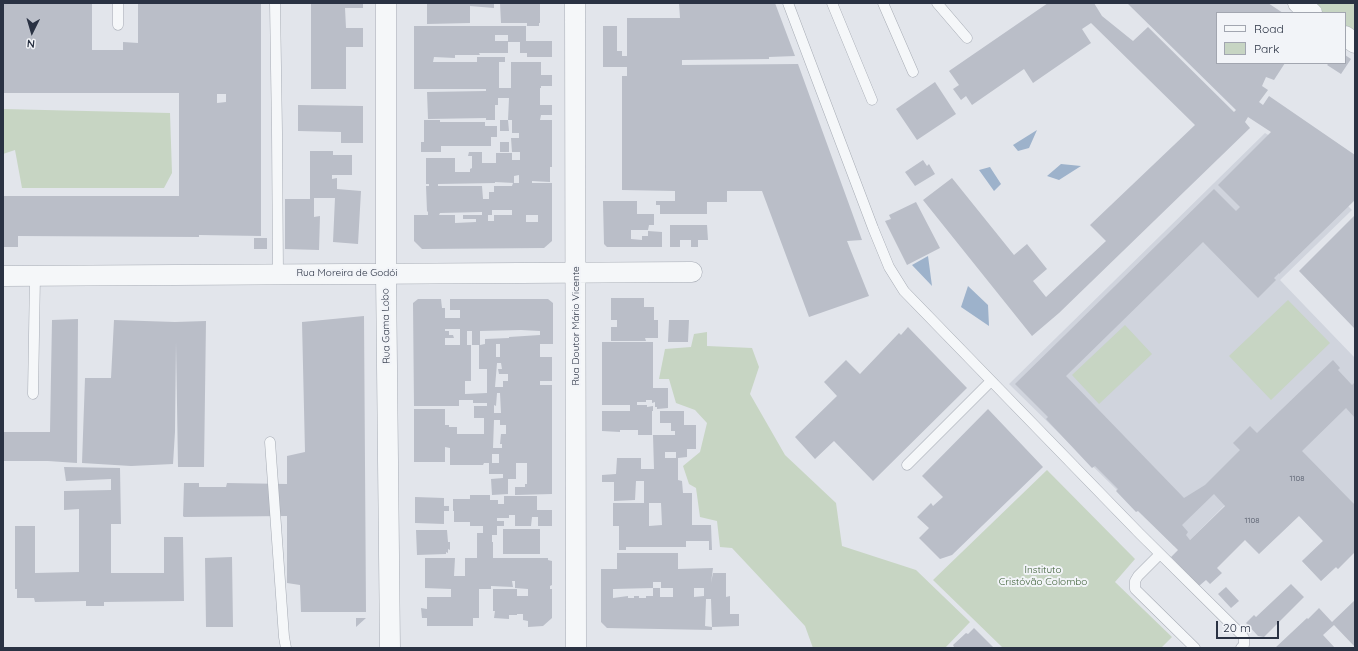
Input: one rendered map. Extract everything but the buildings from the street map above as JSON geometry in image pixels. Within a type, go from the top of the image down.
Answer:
[{"type":"street","name":"Rua Gama Lobo","points":[[386,3],[386,273],[390,648]]},
{"type":"street","name":"Rua Doutor Mário Vicente","points":[[576,3],[576,648]]},
{"type":"street","points":[[1298,3],[1311,12]]},
{"type":"street","points":[[1346,37],[1355,43]]},
{"type":"street","name":"Rua Moreira de Godói","points":[[3,276],[692,272]]},
{"type":"lane","points":[[118,3],[118,25]]},
{"type":"lane","points":[[275,3],[278,274]]},
{"type":"lane","points":[[788,3],[873,228],[889,267],[904,291],[1160,554],[1241,634],[1244,641],[1244,645],[1241,648]]},
{"type":"lane","points":[[832,3],[872,100]]},
{"type":"lane","points":[[884,3],[913,72]]},
{"type":"lane","points":[[937,3],[967,38]]},
{"type":"lane","points":[[33,394],[35,276]]},
{"type":"lane","points":[[907,465],[991,381]]},
{"type":"lane","points":[[270,442],[286,648]]},
{"type":"lane","points":[[1160,554],[1138,576],[1135,582],[1135,588],[1195,648]]},
{"type":"shaded area","points":[[1265,133],[1291,149],[1352,210],[1280,280],[1355,358],[1355,551],[1338,569],[1336,567],[1321,581],[1302,561],[1323,541],[1246,460],[1232,498],[1190,540],[1185,535],[1174,546],[1009,384]]},
{"type":"green space","points":[[1307,3],[1355,3],[1355,36],[1346,30],[1346,12],[1320,12]]},
{"type":"green space","points":[[3,109],[170,113],[172,173],[164,188],[22,188],[15,150],[3,154]]},
{"type":"green space","points":[[1288,300],[1330,343],[1271,400],[1229,356]]},
{"type":"green space","points":[[1125,325],[1152,354],[1099,404],[1072,375]]},
{"type":"green space","points":[[707,332],[707,346],[752,348],[759,367],[750,394],[785,455],[836,503],[842,546],[916,570],[970,622],[945,648],[813,648],[805,626],[732,548],[720,547],[717,521],[700,517],[696,488],[689,484],[683,466],[700,452],[707,423],[695,410],[676,403],[669,379],[659,379],[665,349],[691,347],[694,334]]},
{"type":"green space","name":"Instituto Cristóvão Colombo","points":[[1047,470],[1135,559],[1115,582],[1172,637],[1161,648],[1003,648],[933,580]]},
{"type":"water","points":[[1037,130],[1029,148],[1018,151],[1013,145]]},
{"type":"water","points":[[1061,164],[1081,166],[1059,180],[1047,176]]},
{"type":"water","points":[[990,167],[1001,184],[994,191],[979,170]]},
{"type":"water","points":[[928,256],[932,286],[912,265]]},
{"type":"water","points":[[968,286],[988,305],[989,326],[961,307]]}]
